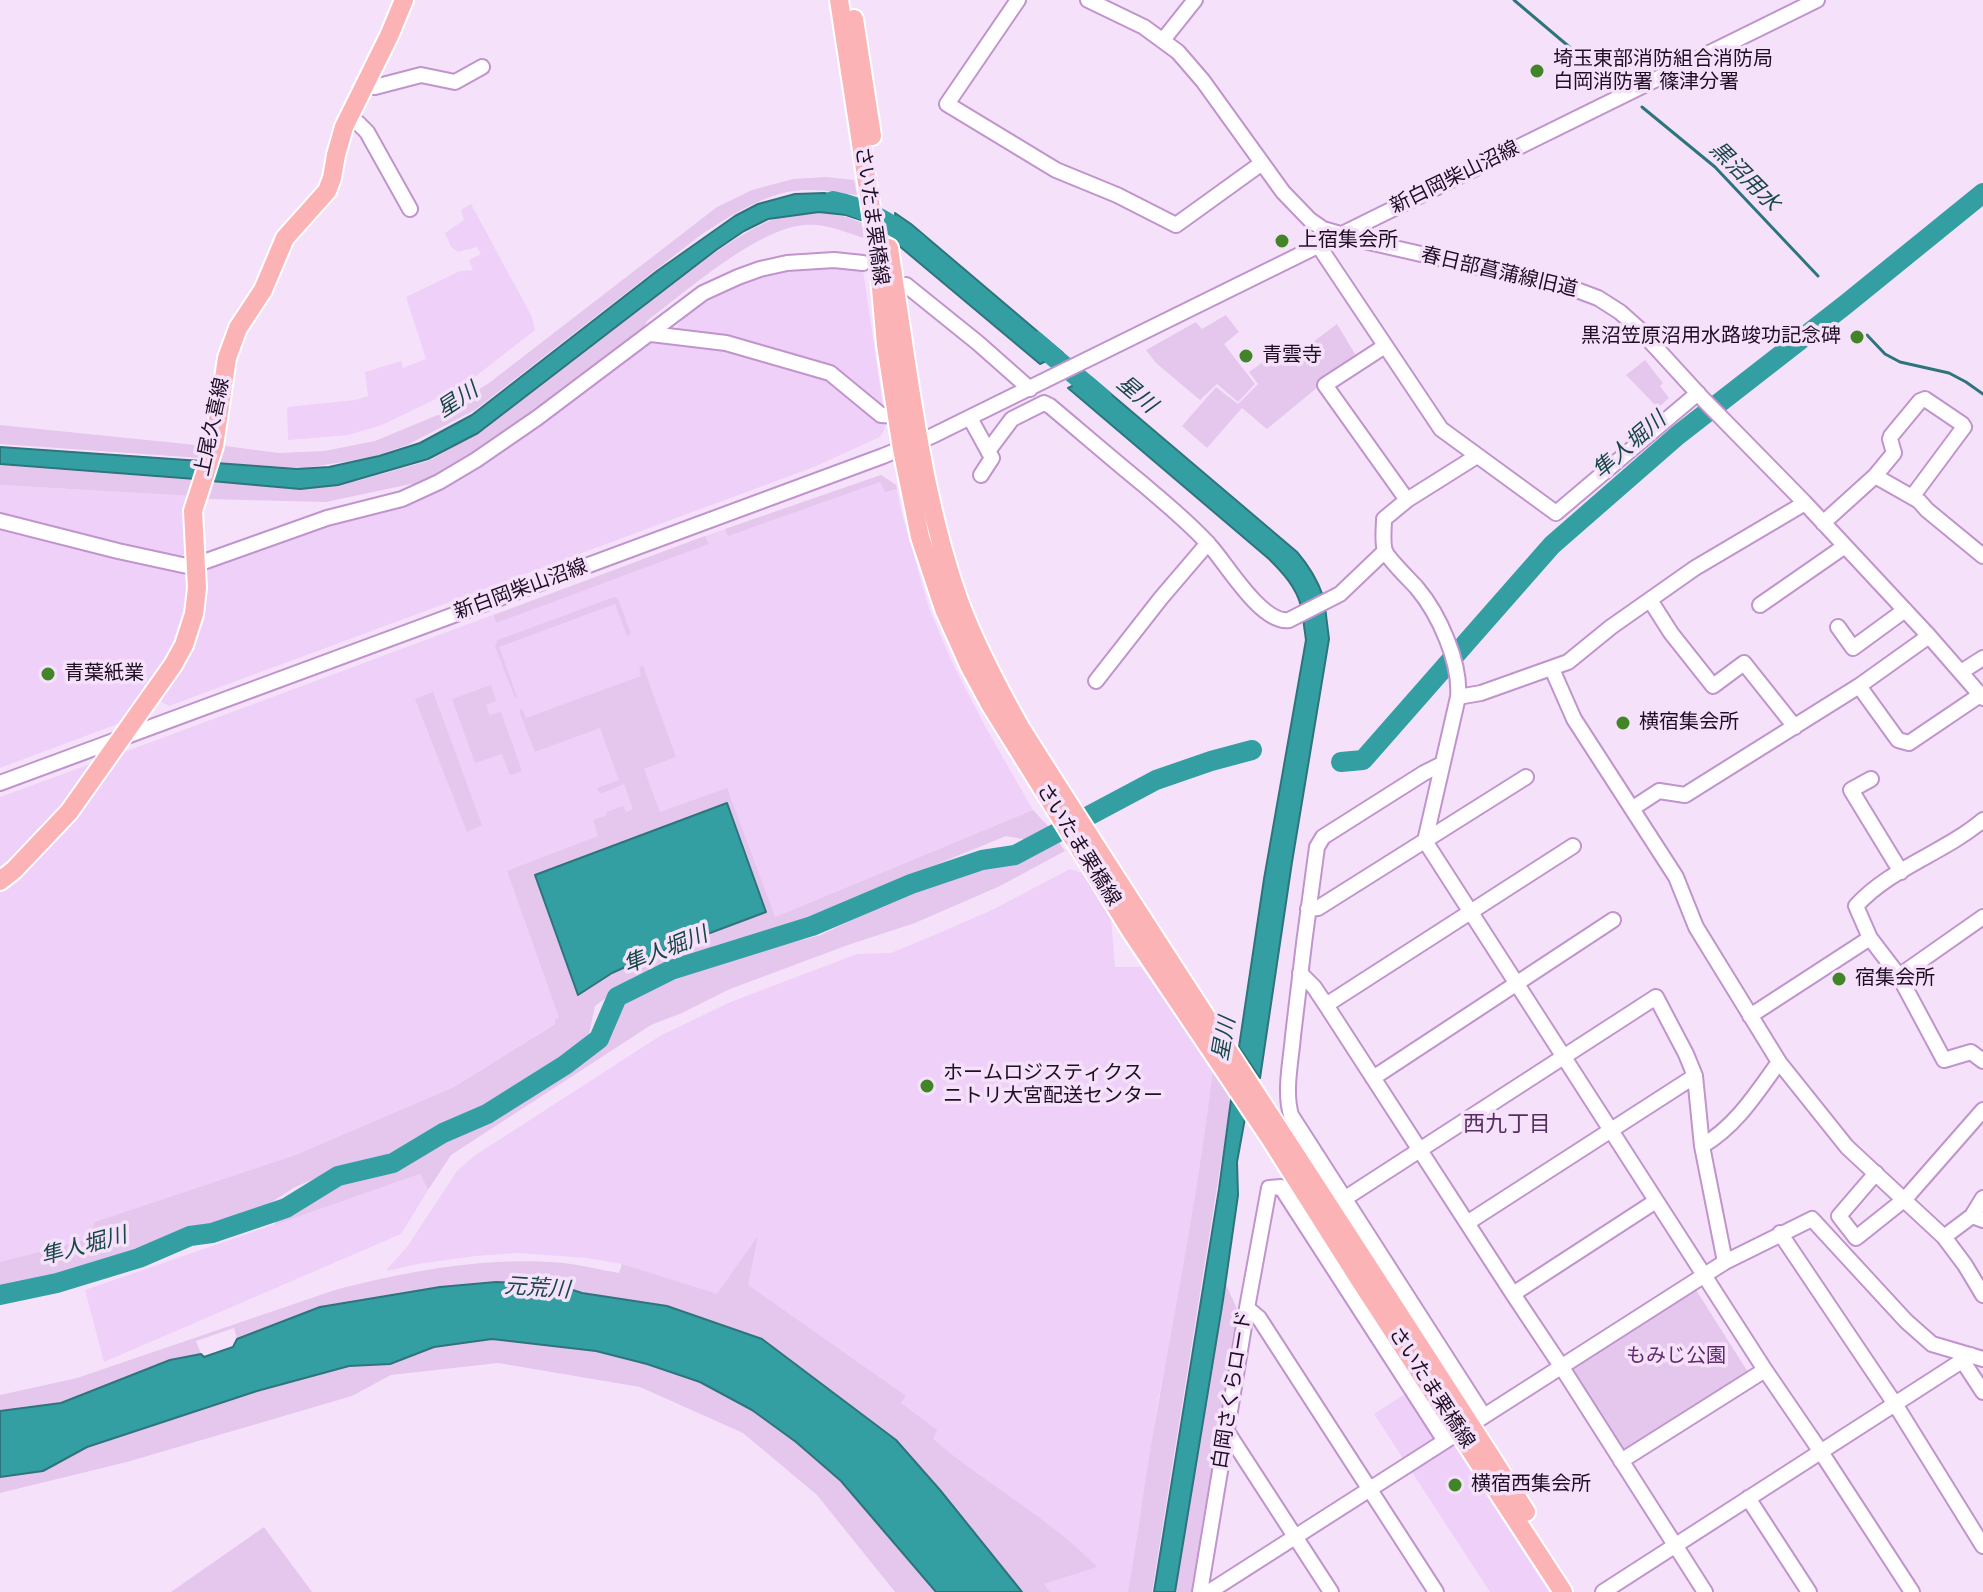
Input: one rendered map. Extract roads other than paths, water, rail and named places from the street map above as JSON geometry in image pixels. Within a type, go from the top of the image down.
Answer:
[{"type":"main road","name":"上尾久喜線","points":[[0,881],[69,812],[184,645],[194,614],[197,588],[193,511],[214,446],[227,358],[238,328],[263,290],[285,238],[327,191],[348,118],[404,0]]},
{"type":"main road","name":"さいたま栗橋線","points":[[839,0],[849,75],[874,183]]},
{"type":"main road","name":"さいたま栗橋線","points":[[851,0],[874,183],[877,260],[886,345],[897,416],[910,445],[956,592],[974,636],[1064,809],[1143,921],[1273,1118],[1563,1592]]},
{"type":"main road","name":"さいたま栗橋線","points":[[877,260],[910,445]]},
{"type":"main road","name":"さいたま栗橋線","points":[[1079,833],[1131,931],[1270,1138],[1361,1282],[1577,1592]]},
{"type":"street","points":[[1018,0],[947,104],[1056,170],[1117,195],[1176,225],[1262,163]]},
{"type":"street","name":"春日部菖蒲線旧道","points":[[1088,0],[1123,16],[1178,52],[1203,81],[1283,192],[1323,229],[1574,289],[1598,298],[1620,312],[1805,503],[1982,697]]},
{"type":"street","points":[[1163,40],[1195,0]]},
{"type":"street","name":"新白岡柴山沼線","points":[[0,783],[910,445],[1034,387],[1817,0]]},
{"type":"street","points":[[364,84],[375,87],[421,75],[455,82],[482,67]]},
{"type":"street","points":[[348,118],[367,132],[410,209]]},
{"type":"street","points":[[1318,245],[1441,429],[1556,513],[1701,396]]},
{"type":"street","points":[[0,521],[118,551],[187,566],[195,565],[327,518],[402,499],[439,482],[537,418],[703,293],[760,269],[787,263],[877,260]]},
{"type":"street","points":[[906,285],[1034,387]]},
{"type":"street","points":[[651,334],[726,343],[830,373],[881,415],[897,416]]},
{"type":"street","points":[[1385,346],[1325,385],[1407,500]]},
{"type":"street","points":[[1823,523],[1875,476],[1894,453],[1891,436],[1925,399],[1964,427],[1912,497]]},
{"type":"street","points":[[988,451],[1012,419],[1044,403],[1050,406],[1184,520],[1208,543],[1261,608],[1277,619],[1289,620],[1340,594],[1385,551]]},
{"type":"street","points":[[970,418],[992,458],[981,475]]},
{"type":"street","points":[[1477,456],[1407,500],[1384,519],[1385,551],[1420,592],[1435,616],[1444,634],[1459,685],[1425,841],[1765,1370],[1912,1592]]},
{"type":"street","points":[[1875,476],[1912,497],[1982,553]]},
{"type":"street","points":[[1458,697],[1481,693],[1568,662],[1611,627],[1695,568],[1805,503]]},
{"type":"street","points":[[1096,681],[1208,543]]},
{"type":"street","points":[[1760,605],[1845,546]]},
{"type":"street","points":[[1650,600],[1671,633],[1713,686],[1744,663],[1795,727]]},
{"type":"street","points":[[1838,627],[1853,648],[1905,610]]},
{"type":"street","points":[[1633,808],[1659,791],[1685,795],[1859,686],[1929,636]]},
{"type":"street","points":[[1961,672],[1983,658]]},
{"type":"street","points":[[1552,669],[1574,719],[1676,877],[1696,927],[1779,1062],[1847,1147],[1944,1237],[1983,1295]]},
{"type":"street","points":[[1859,686],[1898,740],[1909,743],[1982,697]]},
{"type":"street","points":[[1442,764],[1323,837],[1317,847],[1288,1085],[1291,1115],[1344,1199],[1464,1428]]},
{"type":"street","points":[[1308,909],[1318,908],[1526,777]]},
{"type":"street","points":[[1871,779],[1851,790],[1901,872]]},
{"type":"street","points":[[1983,820],[1951,844],[1867,894],[1856,906],[1870,938],[1899,976],[1944,1060],[1971,1052],[1983,1061]]},
{"type":"street","points":[[1326,1005],[1573,846]]},
{"type":"street","points":[[1899,976],[1983,917]]},
{"type":"street","points":[[1373,1078],[1613,920]]},
{"type":"street","points":[[1750,1016],[1870,938]]},
{"type":"street","points":[[1300,973],[1326,1005],[1705,1592]]},
{"type":"street","points":[[1344,1199],[1656,997],[1695,1076],[1702,1146],[1725,1262]]},
{"type":"street","points":[[1702,1146],[1720,1136],[1744,1110],[1779,1062]]},
{"type":"street","points":[[1467,1223],[1695,1076]]},
{"type":"street","points":[[1876,1173],[1839,1216],[1856,1238],[1905,1199],[1983,1110]]},
{"type":"street","name":"白岡さくらロード","points":[[1200,1592],[1269,1188],[1281,1187],[1464,1428]]},
{"type":"street","points":[[1944,1237],[1977,1218],[1983,1198]]},
{"type":"street","points":[[1513,1294],[1656,1201]]},
{"type":"street","points":[[1209,1592],[1227,1587],[1295,1537],[1704,1274],[1812,1219],[1906,1321],[1932,1344],[1972,1358]]},
{"type":"street","points":[[1780,1233],[1895,1404],[1983,1546]]},
{"type":"street","points":[[1247,1308],[1259,1318],[1436,1592]]},
{"type":"street","points":[[1972,1358],[1983,1392]]},
{"type":"street","points":[[1603,1592],[1972,1358]]},
{"type":"street","points":[[1621,1461],[1765,1370]]},
{"type":"street","points":[[1226,1430],[1331,1592]]},
{"type":"street","points":[[1748,1498],[1809,1592]]},
{"type":"water","points":[[824,193],[857,199],[861,220],[819,212],[768,219],[744,231],[478,433],[428,459],[338,485],[300,489],[211,481],[216,463],[297,469],[329,467],[420,443],[472,415],[657,271],[735,216],[758,204],[795,194]]},
{"type":"water","points":[[895,213],[1063,353],[1040,364],[898,245]]},
{"type":"water","points":[[1091,377],[1297,552],[1323,596],[1301,606],[1292,586],[1269,559],[1068,388]]},
{"type":"water","points":[[0,447],[201,461],[195,479],[0,464]]},
{"type":"water","points":[[1325,607],[1329,639],[1260,1078],[1239,1047],[1264,879],[1306,640],[1303,618]]},
{"type":"water","points":[[727,803],[766,912],[654,954],[612,973],[578,995],[535,875]]},
{"type":"water","points":[[1231,1100],[1245,1118],[1237,1162],[1238,1195],[1223,1300],[1175,1592],[1154,1592],[1219,1189]]},
{"type":"water","name":"元荒川","points":[[496,1282],[554,1284],[582,1293],[667,1306],[762,1339],[896,1440],[1022,1592],[936,1592],[841,1481],[796,1442],[752,1410],[700,1382],[596,1351],[492,1339],[434,1347],[390,1364],[349,1366],[257,1391],[87,1447],[43,1471],[0,1477],[0,1411],[61,1403],[170,1360],[201,1354],[204,1357],[233,1347],[237,1339],[320,1307],[440,1287]]},
{"type":"waterway","name":"黒沼用水","points":[[1514,0],[1612,83]]},
{"type":"waterway","name":"黒沼用水","points":[[1642,107],[1715,167],[1818,276]]},
{"type":"waterway","name":"隼人堀川","points":[[1341,762],[1363,760],[1552,545],[1678,435],[1983,193]]},
{"type":"waterway","name":"星川","points":[[833,201],[878,217],[918,244]]},
{"type":"waterway","name":"黒沼用水","points":[[1867,335],[1885,354],[1900,362],[1949,373],[1983,394]]},
{"type":"waterway","name":"星川","points":[[1035,341],[1102,398]]},
{"type":"waterway","name":"隼人堀川","points":[[0,1295],[57,1283],[139,1258],[190,1236],[212,1233],[286,1208],[338,1176],[393,1163],[443,1133],[487,1114],[565,1065],[599,1039],[617,997],[671,970],[812,926],[911,884],[982,860],[1015,855],[1156,780],[1252,750]]},
{"type":"place","name":"埼玉東部消防組合消防局 白岡消防署 篠津分署","points":[[1537,71]]},
{"type":"place","name":"上宿集会所","points":[[1282,241]]},
{"type":"place","name":"黒沼笠原沼用水路竣功記念碑","points":[[1857,337]]},
{"type":"place","name":"青雲寺","points":[[1246,356]]},
{"type":"place","name":"青葉紙業","points":[[48,674]]},
{"type":"place","name":"横宿集会所","points":[[1623,723]]},
{"type":"place","name":"宿集会所","points":[[1839,979]]},
{"type":"place","name":"ホームロジスティクス ニトリ大宮配送センター","points":[[927,1086]]},
{"type":"place","name":"横宿西集会所","points":[[1455,1485]]},
{"type":"district","name":"西九丁目","points":[[1507,1125]]},
{"type":"park label","name":"もみじ公園","points":[[1676,1357]]}]
